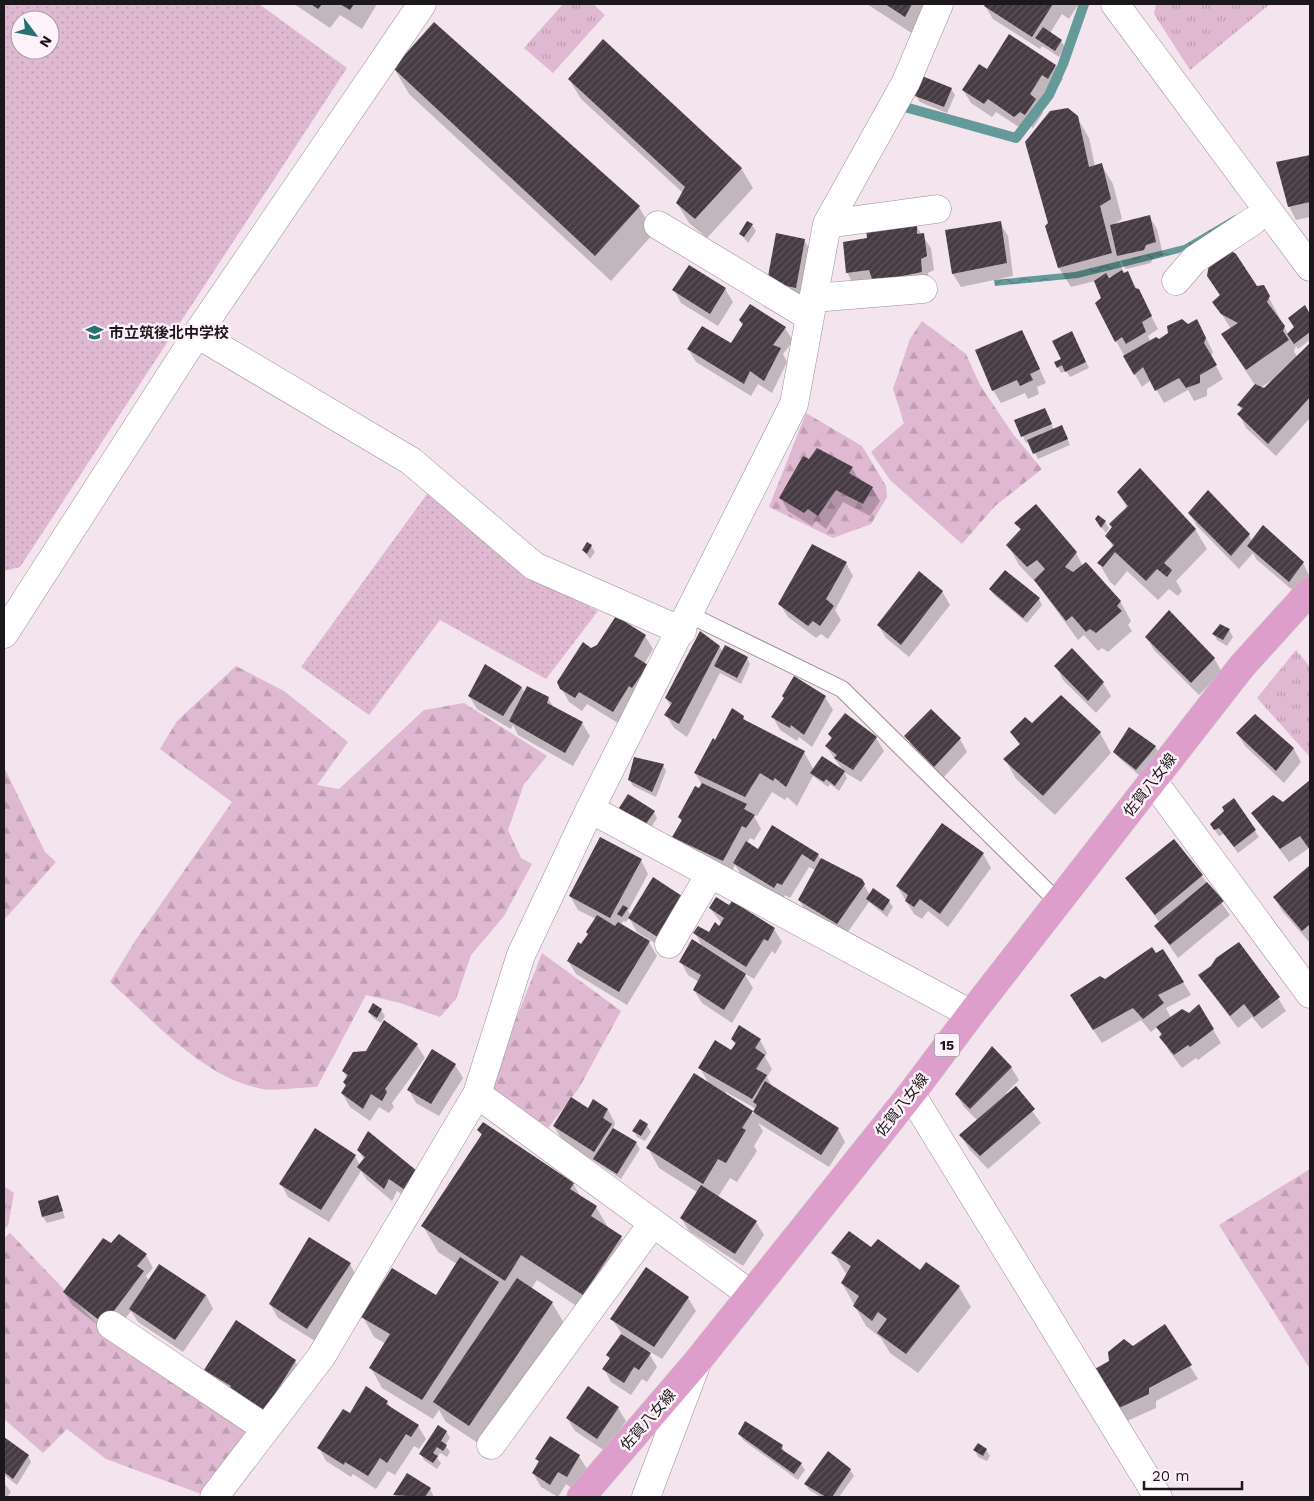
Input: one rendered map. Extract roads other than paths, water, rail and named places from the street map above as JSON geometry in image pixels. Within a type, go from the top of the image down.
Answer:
[{"type":"main road","name":"佐賀八女線","points":[[581,1497],[696,1363],[911,1094],[1242,666],[1310,591]]},
{"type":"street","points":[[4,634],[197,334],[422,4]]},
{"type":"street","points":[[214,1497],[321,1357],[477,1094],[521,955],[590,810],[686,623],[794,404],[827,224],[906,82],[939,4]]},
{"type":"street","points":[[1115,4],[1310,267]]},
{"type":"street","points":[[827,224],[937,209]]},
{"type":"street","points":[[1176,281],[1194,260],[1252,221]]},
{"type":"street","points":[[658,225],[812,307],[923,289]]},
{"type":"street","points":[[197,334],[411,461],[534,566],[686,623]]},
{"type":"street","points":[[1153,781],[1310,994]]},
{"type":"street","points":[[590,810],[971,1014]]},
{"type":"street","points":[[668,944],[710,874]]},
{"type":"street","points":[[477,1094],[750,1294]]},
{"type":"street","points":[[911,1094],[1158,1497]]},
{"type":"street","points":[[491,1445],[653,1223]]},
{"type":"street","points":[[111,1325],[265,1428]]},
{"type":"street","points":[[646,1497],[696,1363]]},
{"type":"lane","points":[[686,623],[842,689],[1059,903]]},
{"type":"water","points":[[1235,215],[1239,220],[1179,253],[1078,278],[995,286],[994,280],[1075,272],[1184,245]]},
{"type":"waterway","points":[[901,106],[1016,138],[1049,95],[1063,64],[1084,4]]},
{"type":"place","name":"市立筑後北中学校","points":[[95,333]]}]
